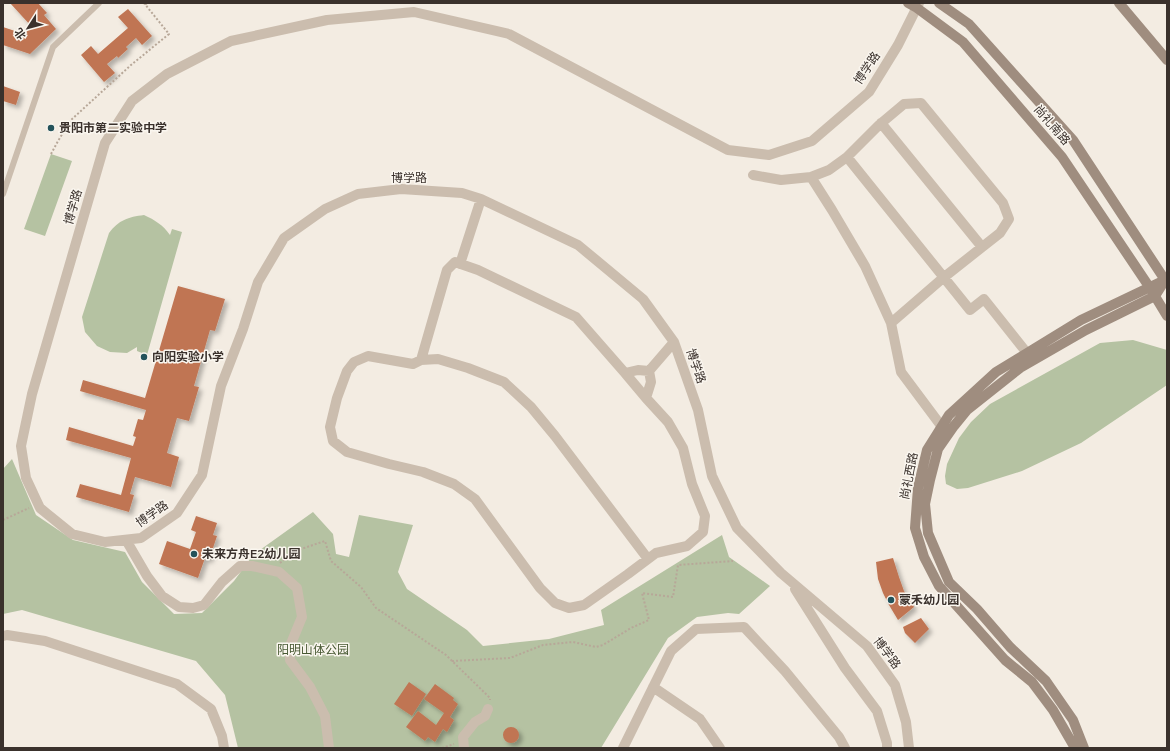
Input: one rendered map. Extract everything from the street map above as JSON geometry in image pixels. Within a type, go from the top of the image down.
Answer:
[{"type":"street","name":"尚礼南路","points":[[908,3],[918,5],[964,42],[1062,157],[1153,292],[1167,316]]},
{"type":"street","name":"尚礼南路","points":[[939,3],[970,24],[1073,140],[1166,281]]},
{"type":"street","points":[[1119,3],[1167,60]]},
{"type":"street","name":"博学路","points":[[909,748],[906,722],[895,685],[867,646],[788,580],[737,528],[712,476],[698,410],[674,342],[643,299],[578,245],[480,199],[462,193],[401,189],[358,194],[325,209],[284,238],[258,282],[243,329],[221,386],[202,475],[177,513],[141,538],[105,542],[72,534],[40,508],[26,478],[21,446],[32,394],[105,143],[132,101],[167,74],[231,41],[327,20],[414,12],[509,34],[728,150],[769,155],[812,141],[868,92],[898,45],[918,5]]},
{"type":"street","points":[[753,175],[781,180],[811,177],[829,170],[847,158],[881,123],[904,104],[921,103],[1003,203],[1009,219],[1000,233],[891,323]]},
{"type":"street","points":[[881,123],[982,247]]},
{"type":"street","points":[[847,158],[970,310],[984,299],[1027,353]]},
{"type":"street","points":[[811,177],[865,266],[891,323],[901,372],[942,427]]},
{"type":"street","points":[[460,264],[480,199]]},
{"type":"street","points":[[421,360],[448,270],[455,262],[478,270],[576,317],[668,422],[683,448],[692,484],[705,516],[703,532],[687,546],[656,553],[648,560],[584,604],[569,608],[555,603],[540,588],[475,499],[454,484],[423,472],[347,452],[333,441],[330,427],[337,398],[347,371],[354,362],[368,356],[413,364],[421,360],[438,359],[468,368],[504,382],[531,407],[555,436],[648,560]]},
{"type":"street","points":[[1153,292],[1166,281]]},
{"type":"street","name":"尚礼西路","points":[[1076,748],[1053,710],[1032,682],[1005,660],[939,586],[924,557],[915,528],[918,488],[927,450],[949,415],[996,372],[1081,320],[1153,292]]},
{"type":"street","name":"尚礼西路","points":[[1084,748],[1072,720],[1046,681],[1010,647],[976,609],[949,582],[928,533],[925,504],[938,449],[967,410],[1020,368],[1153,292]]},
{"type":"street","points":[[649,371],[674,342]]},
{"type":"street","points":[[625,373],[638,370],[649,371]]},
{"type":"street","points":[[646,398],[651,382],[649,371]]},
{"type":"street","points":[[126,540],[147,576],[162,596],[179,607],[193,608],[204,605],[222,582],[240,566],[252,566],[279,572],[297,588],[302,617],[290,646],[290,660],[310,687],[325,716],[329,748]]},
{"type":"street","points":[[788,580],[845,668],[877,711],[887,743],[887,748]]},
{"type":"street","points":[[623,748],[671,651],[696,629],[744,627],[785,671],[839,737],[845,748]]},
{"type":"street","points":[[3,636],[7,635],[45,641],[177,684],[211,709],[222,736],[224,748]]},
{"type":"street","points":[[653,687],[700,720],[720,748]]},
{"type":"street","points":[[464,748],[463,737],[475,722],[485,716],[488,709]]},
{"type":"lane","points":[[3,194],[53,48],[99,3]]},
{"type":"path","points":[[51,154],[71,120],[131,65],[169,34],[144,4],[149,3]]},
{"type":"path","points":[[3,520],[38,504]]},
{"type":"path","points":[[271,570],[294,551],[325,541],[331,561],[360,587],[376,608],[446,655],[490,698],[488,709]]},
{"type":"path","points":[[452,661],[510,658],[542,645],[574,642],[603,646],[630,628],[649,620],[642,593],[673,597],[678,565],[733,561]]},
{"type":"green space","points":[[51,154],[72,161],[45,236],[24,229]]},
{"type":"green space","points":[[144,215],[165,228],[170,235],[172,229],[182,232],[147,355],[137,351],[137,347],[127,353],[110,352],[97,346],[85,332],[82,317],[109,233],[120,222]]},
{"type":"green space","points":[[1133,340],[1167,350],[1167,385],[1081,443],[1022,471],[968,488],[957,489],[946,484],[945,476],[947,464],[959,438],[971,422],[990,404],[1100,343]]},
{"type":"green space","name":"阳明山体公园","points":[[12,459],[36,515],[73,540],[125,552],[142,582],[174,614],[202,613],[234,581],[253,555],[313,512],[333,534],[336,554],[349,557],[359,515],[413,525],[398,572],[407,589],[467,630],[483,646],[549,639],[604,625],[601,610],[722,535],[729,557],[770,586],[739,614],[728,613],[697,617],[668,638],[601,748],[238,748],[225,695],[196,661],[22,610],[3,614],[3,469]]},
{"type":"building","points":[[10,3],[38,3],[47,13],[44,15],[56,29],[30,54],[3,45],[3,27],[24,34],[32,27]]},
{"type":"building","points":[[128,9],[152,36],[142,45],[136,38],[126,47],[128,49],[118,58],[117,56],[107,64],[115,73],[104,82],[81,55],[91,46],[98,54],[128,28],[118,17]]},
{"type":"building","points":[[3,86],[20,92],[16,105],[3,101]]},
{"type":"building","points":[[178,286],[225,299],[215,331],[210,330],[194,386],[199,387],[189,421],[177,418],[167,453],[179,457],[171,487],[135,477],[130,494],[134,495],[129,512],[76,497],[80,484],[121,495],[131,458],[66,440],[69,427],[133,446],[136,437],[133,436],[138,419],[143,420],[146,410],[80,391],[83,380],[145,398]]},
{"type":"building","points":[[196,516],[217,523],[213,535],[217,536],[209,560],[205,558],[198,578],[159,564],[167,541],[190,549],[196,532],[191,530]]},
{"type":"building","points":[[893,558],[904,591],[914,607],[898,620],[883,593],[878,579],[876,562]]},
{"type":"building","points":[[921,618],[929,629],[915,643],[905,633],[903,627]]},
{"type":"building","points":[[409,682],[426,694],[412,716],[394,704]]},
{"type":"building","points":[[435,684],[454,698],[453,700],[458,704],[450,717],[454,720],[447,732],[443,729],[435,742],[428,737],[425,741],[406,727],[418,711],[436,725],[444,713],[424,699]]},
{"type":"building","points":[[508,727],[514,727],[519,732],[517,741],[514,743],[508,743],[503,738],[503,732]]},
{"type":"place","name":"贵阳市第二实验中学","points":[[51,128]]},
{"type":"place","name":"向阳实验小学","points":[[144,357]]},
{"type":"place","name":"未来方舟E2幼儿园","points":[[194,554]]},
{"type":"place","name":"蒙禾幼儿园","points":[[891,600]]}]
